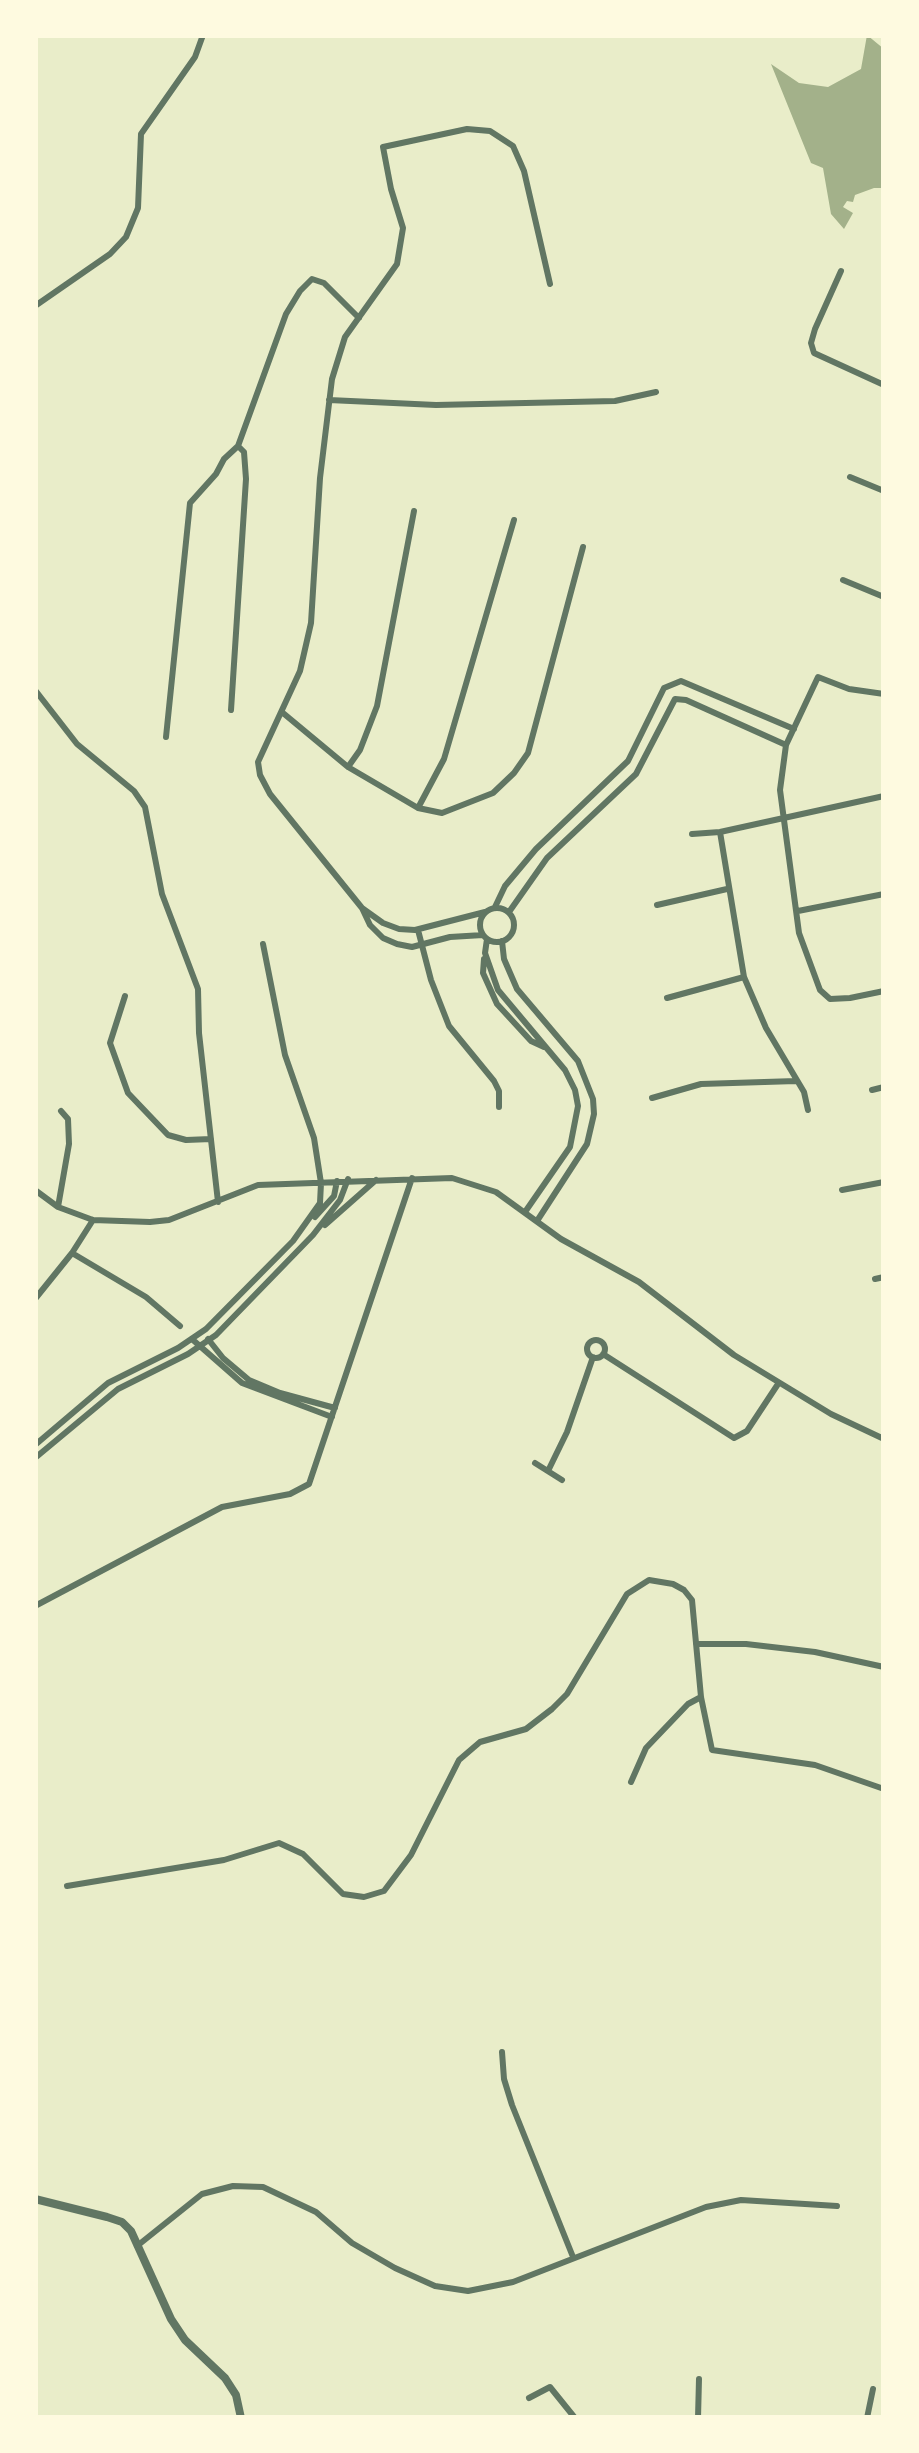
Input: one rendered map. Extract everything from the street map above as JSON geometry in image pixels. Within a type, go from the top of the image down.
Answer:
[{"type":"street","points":[[35,306],[110,254],[126,237],[138,208],[141,134],[195,57],[203,35]]},
{"type":"street","points":[[502,942],[485,937],[450,937],[422,945],[396,944],[383,938],[270,794],[260,775],[262,751],[300,671],[311,623],[329,400],[345,337],[397,264],[403,228],[383,147],[467,128],[490,131],[514,146],[524,171],[550,284]]},
{"type":"street","points":[[840,271],[815,328],[811,342],[814,353],[884,384]]},
{"type":"street","points":[[166,737],[190,504],[238,446],[286,314],[300,290],[312,280],[324,283],[359,318]]},
{"type":"street","points":[[329,400],[496,404],[614,401],[656,392]]},
{"type":"street","points":[[231,710],[246,479],[244,452],[238,446]]},
{"type":"street","points":[[850,477],[884,492]]},
{"type":"street","points":[[348,767],[360,750],[377,706],[414,511]]},
{"type":"street","points":[[418,808],[444,759],[514,520]]},
{"type":"street","points":[[283,713],[348,767],[418,808],[442,813],[493,793],[514,774],[528,753],[583,547]]},
{"type":"street","points":[[843,580],[884,597]]},
{"type":"street","points":[[884,694],[849,689],[818,677],[786,745],[780,790],[799,932],[820,990],[830,999],[884,990]]},
{"type":"street","points":[[362,908],[398,929],[418,930],[494,907],[505,886],[536,849],[628,761],[664,688],[681,680],[794,729]]},
{"type":"street","points":[[35,690],[77,744],[134,791],[145,806],[162,894],[198,989],[199,1033],[218,1202]]},
{"type":"street","points":[[509,912],[547,858],[636,774],[675,699],[686,700],[786,745]]},
{"type":"street","points":[[692,834],[720,832],[884,796]]},
{"type":"street","points":[[720,832],[744,977],[766,1028],[804,1092],[808,1110]]},
{"type":"street","points":[[657,905],[728,889]]},
{"type":"street","points":[[798,911],[884,894]]},
{"type":"street","points":[[494,907],[509,912],[514,921],[514,931],[502,942]]},
{"type":"street","points":[[485,912],[480,926],[498,990],[565,1070],[575,1090],[576,1128],[570,1148],[524,1212]]},
{"type":"street","points":[[418,930],[449,1026],[494,1081],[499,1091],[499,1107]]},
{"type":"street","points":[[502,942],[504,959],[517,989],[578,1061],[590,1087],[594,1114],[587,1144],[537,1221]]},
{"type":"street","points":[[263,944],[285,1055],[314,1138],[321,1182],[320,1203],[304,1228]]},
{"type":"street","points":[[668,998],[744,977]]},
{"type":"street","points":[[125,996],[110,1043],[128,1092],[168,1134],[186,1140],[211,1139]]},
{"type":"street","points":[[652,1098],[701,1084],[796,1081]]},
{"type":"street","points":[[872,1090],[884,1087]]},
{"type":"street","points":[[58,1207],[64,1186],[69,1128],[61,1111]]},
{"type":"street","points":[[35,1458],[118,1389],[210,1340],[313,1235],[378,1178]]},
{"type":"street","points":[[35,1606],[222,1507],[290,1494],[309,1484],[412,1178]]},
{"type":"street","points":[[35,1190],[58,1207],[94,1220],[169,1220],[258,1185],[452,1178],[496,1192],[561,1239],[639,1282],[734,1356],[778,1384],[884,1439]]},
{"type":"street","points":[[313,1235],[340,1200],[348,1180]]},
{"type":"street","points":[[35,1445],[108,1383],[202,1333],[329,1203],[337,1181]]},
{"type":"street","points":[[842,1190],[884,1182]]},
{"type":"street","points":[[35,1298],[94,1220]]},
{"type":"street","points":[[72,1253],[146,1297],[180,1326]]},
{"type":"street","points":[[874,1279],[884,1276]]},
{"type":"street","points":[[202,1333],[249,1380],[335,1408]]},
{"type":"street","points":[[193,1340],[242,1384],[332,1417]]},
{"type":"street","points":[[548,1471],[567,1432],[593,1357],[588,1348],[595,1340],[604,1344],[603,1354]]},
{"type":"street","points":[[593,1357],[603,1354],[734,1438],[747,1430],[778,1384]]},
{"type":"street","points":[[536,1464],[562,1480]]},
{"type":"street","points":[[67,1886],[224,1860],[278,1842],[304,1854],[343,1894],[364,1897],[384,1891],[411,1855],[459,1760],[480,1742],[526,1728],[552,1709],[567,1694],[628,1594],[638,1585],[657,1580],[684,1590],[692,1600],[701,1697],[712,1750],[815,1766],[884,1788]]},
{"type":"street","points":[[696,1644],[746,1644],[814,1652],[884,1667]]},
{"type":"street","points":[[631,1782],[646,1748],[688,1704],[701,1697]]},
{"type":"street","points":[[502,2052],[512,2106],[572,2257]]},
{"type":"street","points":[[138,2246],[202,2194],[232,2186],[263,2186],[316,2212],[352,2243],[435,2286],[468,2291],[512,2282],[706,2206],[741,2200],[837,2206]]},
{"type":"street","points":[[35,2199],[122,2222],[138,2246],[171,2319],[186,2340],[225,2378],[236,2395],[241,2418]]},
{"type":"street","points":[[698,2418],[699,2379]]},
{"type":"street","points":[[529,2398],[550,2387],[575,2418]]},
{"type":"street","points":[[867,2418],[874,2389]]},
{"type":"shaded area","points":[[867,35],[884,49],[884,188],[874,188],[855,195],[853,202],[847,201],[843,207],[853,213],[844,229],[831,214],[823,168],[811,163],[771,64],[799,83],[828,87],[861,69]]}]
